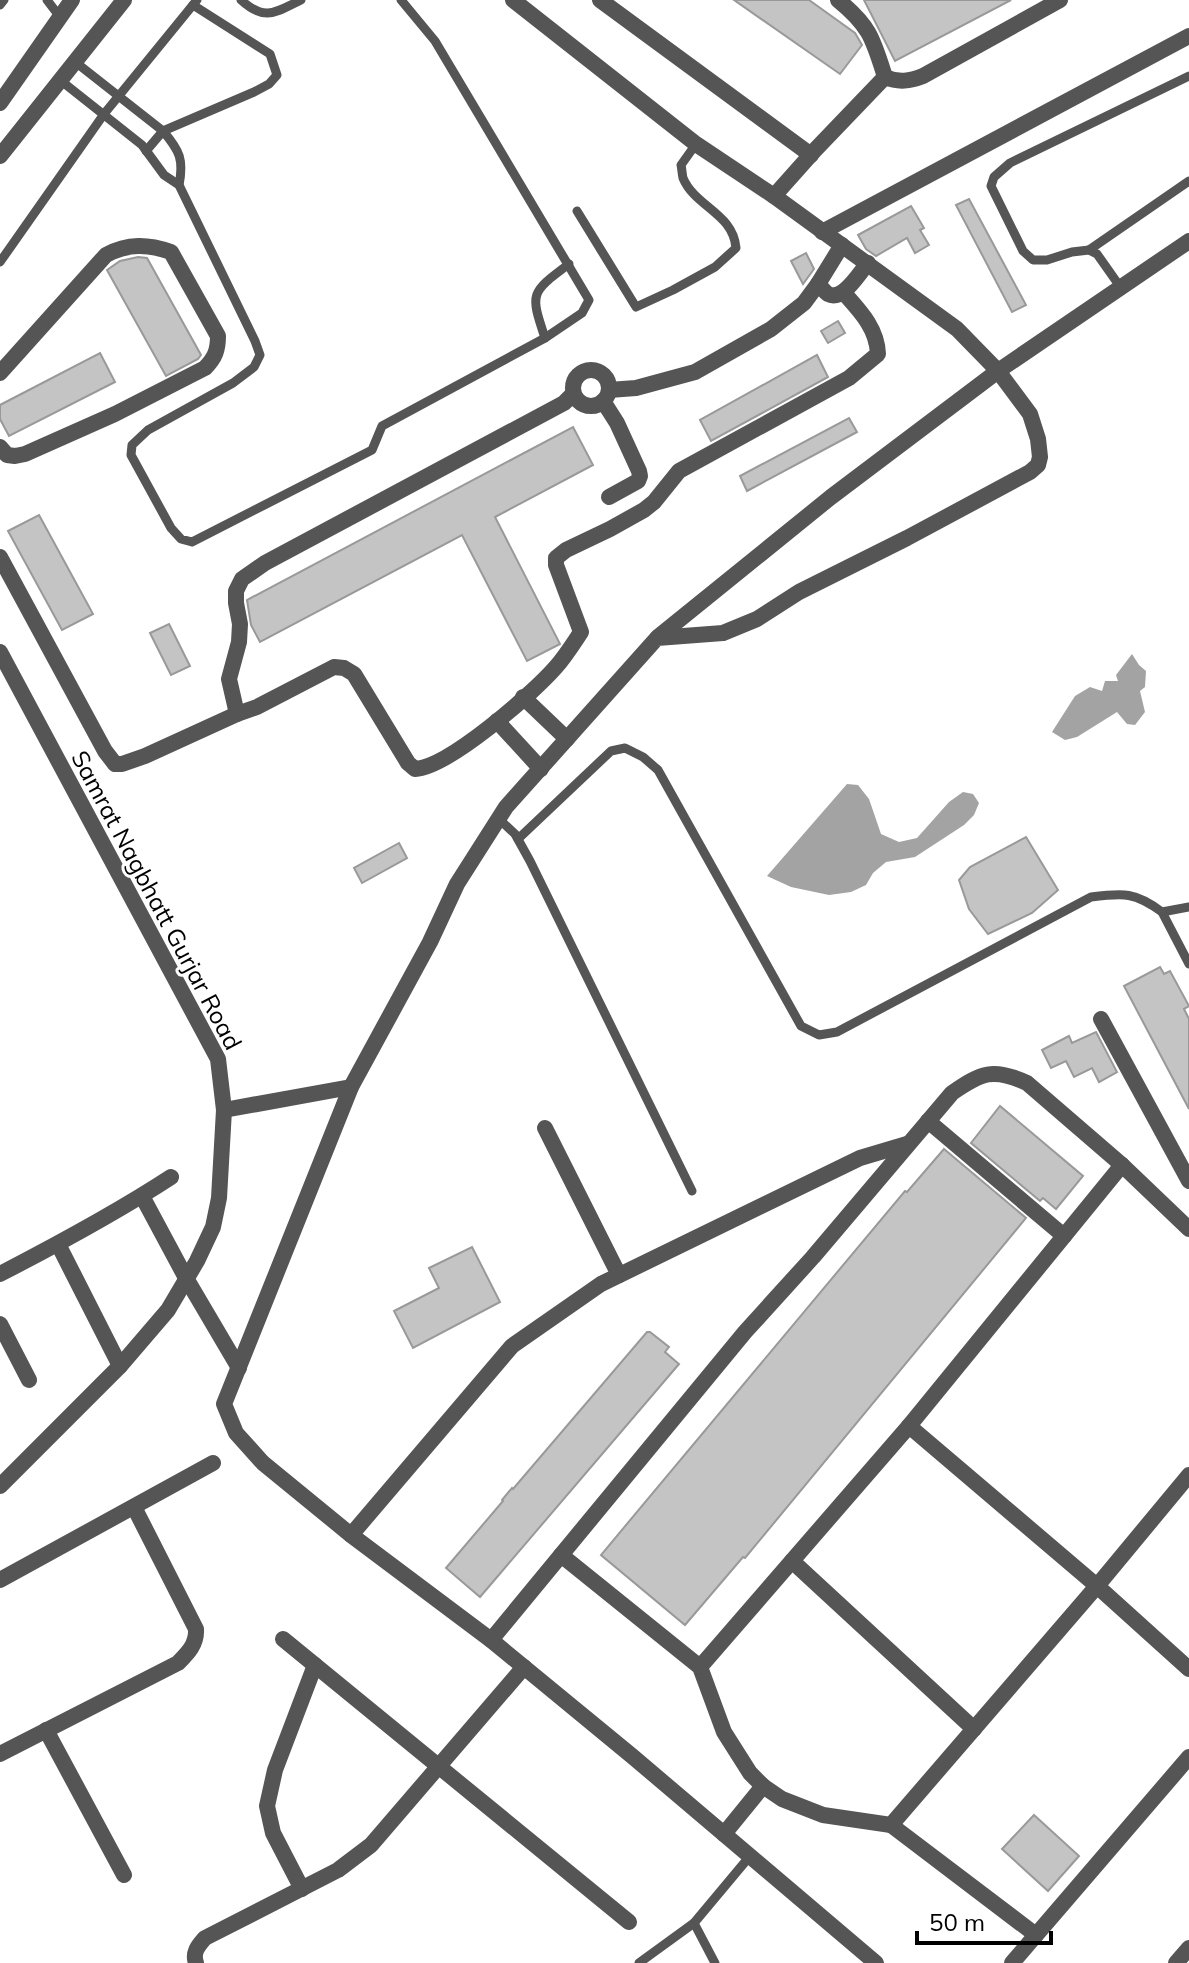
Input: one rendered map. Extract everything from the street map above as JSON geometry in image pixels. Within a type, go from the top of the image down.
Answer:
[{"type":"street","points":[[0,103],[72,0]]},
{"type":"street","points":[[0,156],[124,0]]},
{"type":"street","points":[[513,0],[532,5],[696,144],[774,196],[957,329],[998,371],[1030,414],[1034,426],[1040,457],[1038,465],[1030,472],[799,592],[757,619],[723,633],[657,638]]},
{"type":"street","points":[[600,0],[811,155]]},
{"type":"street","points":[[838,0],[857,16],[873,38],[885,77]]},
{"type":"street","points":[[885,77],[908,82],[923,76],[1060,0]]},
{"type":"street","points":[[822,232],[1189,36]]},
{"type":"street","points":[[774,196],[885,77]]},
{"type":"street","points":[[876,1963],[491,1640],[351,1535],[263,1463],[236,1433],[224,1404],[351,1087],[430,942],[457,884],[506,807],[657,638],[831,497],[998,371],[1189,241]]},
{"type":"street","points":[[0,373],[106,255],[119,248],[142,244],[171,252],[218,336],[214,360],[205,368],[115,414],[25,454],[7,455],[0,447]]},
{"type":"street","points":[[609,497],[638,481],[639,471],[606,396],[608,384],[603,374],[592,370],[576,377],[573,394],[586,406],[598,404],[606,396],[695,372],[771,329],[804,303],[842,245]]},
{"type":"street","points":[[818,284],[827,294],[837,296],[868,263]]},
{"type":"street","points":[[0,557],[105,751],[115,764],[145,756],[257,707],[334,667],[354,674],[408,763],[415,769],[424,768],[463,748],[497,721],[554,669],[581,632],[556,558],[644,510],[679,471],[849,378],[878,354],[875,332],[843,292]]},
{"type":"street","points":[[237,714],[229,679],[239,642],[236,591],[242,579],[265,563],[564,403],[573,394]]},
{"type":"street","name":"Samrat Nagbhatt Gurjar Road","points":[[0,652],[218,1059],[224,1110],[219,1198],[213,1227],[168,1310],[120,1366],[0,1486]]},
{"type":"street","points":[[523,697],[567,739]]},
{"type":"street","points":[[497,721],[541,769]]},
{"type":"street","points":[[1101,1019],[1189,1181]]},
{"type":"street","points":[[491,1640],[735,1344],[952,1093],[973,1079],[990,1072],[1011,1075],[1027,1083],[1122,1165],[1189,1229]]},
{"type":"street","points":[[224,1110],[351,1087]]},
{"type":"street","points":[[928,1121],[1064,1236]]},
{"type":"street","points":[[545,1128],[619,1275]]},
{"type":"street","points":[[351,1535],[512,1346],[601,1284],[860,1158],[907,1144]]},
{"type":"street","points":[[700,1667],[909,1426],[1122,1165]]},
{"type":"street","points":[[0,1274],[58,1244],[171,1177]]},
{"type":"street","points":[[142,1196],[239,1368]]},
{"type":"street","points":[[58,1244],[120,1366]]},
{"type":"street","points":[[0,1324],[29,1380]]},
{"type":"street","points":[[909,1426],[1189,1669]]},
{"type":"street","points":[[0,1580],[213,1463]]},
{"type":"street","points":[[891,1825],[1189,1475]]},
{"type":"street","points":[[0,1754],[178,1663],[190,1651],[196,1629],[134,1507]]},
{"type":"street","points":[[561,1555],[700,1667],[724,1732],[750,1773],[763,1786],[782,1799],[823,1815],[891,1825],[1036,1935]]},
{"type":"street","points":[[792,1561],[974,1729]]},
{"type":"street","points":[[283,1639],[629,1922]]},
{"type":"street","points":[[302,1889],[273,1833],[267,1806],[275,1770],[315,1665]]},
{"type":"street","points":[[196,1963],[197,1947],[205,1938],[338,1870],[371,1845],[524,1667]]},
{"type":"street","points":[[46,1730],[124,1875]]},
{"type":"street","points":[[1012,1963],[1189,1757]]},
{"type":"street","points":[[724,1834],[763,1786]]},
{"type":"street","points":[[1176,1963],[1189,1948]]},
{"type":"lane","points":[[47,0],[60,17]]},
{"type":"lane","points":[[241,0],[259,13],[271,14],[301,0]]},
{"type":"lane","points":[[60,80],[146,151],[164,175],[179,185],[260,355],[254,367],[233,383],[148,430],[132,445],[131,455],[171,528],[181,539],[192,542],[372,450],[382,426],[545,338],[582,313],[589,300],[435,41],[401,0]]},
{"type":"lane","points":[[0,262],[104,114],[195,2],[270,54],[277,75],[269,84],[163,131],[146,151]]},
{"type":"lane","points":[[74,61],[163,131],[181,158],[179,185]]},
{"type":"lane","points":[[1189,76],[1010,163],[994,177],[991,186],[1023,251],[1033,260],[1047,260],[1089,250],[1189,181]]},
{"type":"lane","points":[[577,211],[636,307],[715,267],[736,248],[735,236],[724,220],[700,200],[684,180],[681,165],[696,144]]},
{"type":"lane","points":[[1089,250],[1097,254],[1121,288]]},
{"type":"lane","points":[[545,338],[535,308],[535,295],[545,281],[569,264]]},
{"type":"lane","points":[[518,839],[611,751],[625,748],[643,757],[658,770],[801,1026],[819,1035],[837,1032],[1091,897],[1123,893],[1150,903],[1162,912],[1189,964]]},
{"type":"lane","points":[[499,819],[515,834],[530,861],[692,1191]]},
{"type":"lane","points":[[1162,912],[1189,907]]},
{"type":"lane","points":[[639,1963],[694,1923],[750,1856]]},
{"type":"lane","points":[[694,1923],[715,1963]]},
{"type":"shaded area","points":[[1132,654],[1146,671],[1145,687],[1140,691],[1145,712],[1135,725],[1127,724],[1117,712],[1077,737],[1065,740],[1052,732],[1075,696],[1090,687],[1102,691],[1105,681],[1118,681],[1116,675]]},
{"type":"shaded area","points":[[847,784],[858,785],[869,799],[881,834],[899,842],[917,838],[949,802],[963,792],[973,794],[979,803],[974,815],[964,825],[915,857],[886,862],[873,873],[866,885],[851,892],[829,895],[791,887],[767,876]]},
{"type":"building","points":[[734,0],[809,0],[855,33],[862,45],[840,74]]},
{"type":"building","points":[[864,0],[1011,0],[895,61]]},
{"type":"building","points":[[969,199],[1026,305],[1012,312],[956,205]]},
{"type":"building","points":[[911,206],[924,228],[920,230],[929,245],[915,253],[907,238],[876,256],[866,249],[858,235]]},
{"type":"building","points":[[806,253],[814,269],[803,284],[791,261]]},
{"type":"building","points":[[147,258],[201,355],[166,376],[107,270],[120,261]]},
{"type":"building","points":[[838,321],[845,333],[828,343],[821,331]]},
{"type":"building","points":[[100,353],[115,382],[9,436],[0,419],[0,405]]},
{"type":"building","points":[[817,355],[828,377],[711,441],[700,420]]},
{"type":"building","points":[[849,418],[857,432],[747,491],[740,476]]},
{"type":"building","points":[[573,427],[593,465],[495,517],[560,644],[527,661],[462,535],[260,642],[251,625],[247,600]]},
{"type":"building","points":[[39,515],[93,614],[62,630],[8,531]]},
{"type":"building","points":[[169,624],[190,666],[171,675],[150,633]]},
{"type":"building","points":[[1026,837],[1058,890],[1032,913],[988,934],[969,909],[959,880],[970,867]]},
{"type":"building","points":[[399,843],[407,858],[362,883],[354,868]]},
{"type":"building","points":[[1160,967],[1164,974],[1170,971],[1189,1006],[1184,1009],[1189,1019],[1189,1109],[1124,986]]},
{"type":"building","points":[[1096,1032],[1117,1072],[1099,1082],[1092,1068],[1074,1077],[1066,1061],[1051,1068],[1042,1050],[1069,1036],[1072,1043]]},
{"type":"building","points":[[1000,1106],[1083,1176],[1056,1209],[1043,1198],[1040,1201],[971,1143]]},
{"type":"building","points":[[944,1149],[1026,1218],[745,1558],[685,1625],[601,1555],[905,1191]]},
{"type":"building","points":[[472,1247],[500,1302],[413,1348],[394,1311],[439,1288],[429,1268]]},
{"type":"building","points":[[647,1332],[669,1347],[665,1352],[679,1364],[480,1597],[446,1568]]},
{"type":"building","points":[[1034,1815],[1079,1856],[1048,1891],[1002,1849]]}]
